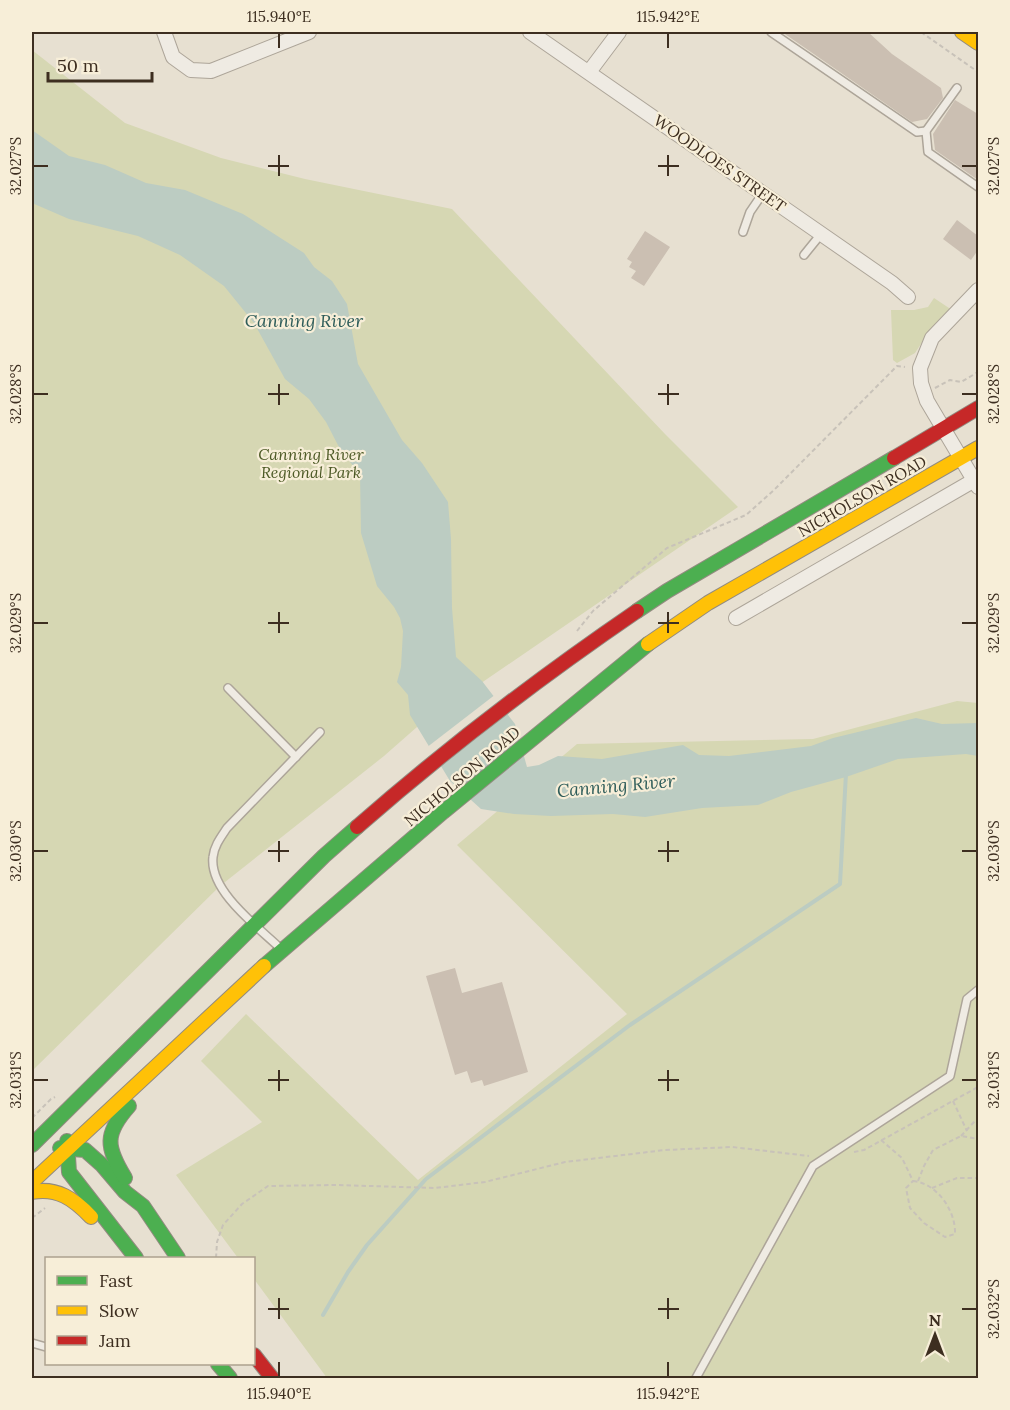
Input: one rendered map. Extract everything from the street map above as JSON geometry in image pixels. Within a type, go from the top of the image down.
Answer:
[{"type":"main road","points":[[962,32],[978,43]]},
{"type":"main road","name":"NICHOLSON ROAD","points":[[32,1145],[71,1109],[324,856],[476,727],[559,665],[667,591],[978,408]]},
{"type":"main road","name":"NICHOLSON ROAD","points":[[32,1182],[282,950],[443,812],[668,629],[708,603],[978,448]]},
{"type":"main road","points":[[160,1062],[149,1086],[113,1123],[109,1140],[114,1161],[177,1257]]},
{"type":"main road","points":[[71,1109],[66,1126],[69,1172],[135,1257]]},
{"type":"main road","points":[[32,1145],[85,1150],[102,1165],[125,1192],[143,1206]]},
{"type":"main road","points":[[32,1192],[39,1190],[61,1192],[83,1208],[126,1257]]},
{"type":"main road","points":[[255,1356],[272,1378]]},
{"type":"main road","points":[[219,1365],[230,1378]]},
{"type":"street","points":[[164,32],[173,57],[191,70],[211,71],[309,32]]},
{"type":"street","name":"WOODLOES STREET","points":[[530,32],[763,193],[908,297]]},
{"type":"street","points":[[589,72],[619,32]]},
{"type":"street","points":[[736,618],[977,482],[925,394],[921,383],[920,368],[932,338],[978,290]]},
{"type":"lane","points":[[771,32],[917,132],[926,130],[957,88]]},
{"type":"lane","points":[[926,130],[928,153],[978,187]]},
{"type":"lane","points":[[743,232],[750,212],[763,193]]},
{"type":"lane","points":[[804,255],[821,234]]},
{"type":"lane","points":[[228,688],[296,757]]},
{"type":"lane","points":[[282,950],[254,924],[220,886],[213,871],[213,856],[227,828],[320,732]]},
{"type":"lane","points":[[696,1378],[813,1166],[950,1076],[967,999],[978,990]]},
{"type":"path","points":[[921,32],[978,72]]},
{"type":"path","points":[[573,636],[592,611],[667,548],[746,515],[774,490],[897,366]]},
{"type":"path","points":[[925,394],[950,380],[961,382],[978,372]]},
{"type":"path","points":[[216,1257],[217,1242],[224,1225],[242,1204],[268,1186],[337,1185],[435,1188],[485,1182],[565,1162],[665,1150],[732,1148],[825,1158],[864,1150],[978,1087]]},
{"type":"path","points":[[953,1101],[967,1131]]},
{"type":"path","points":[[918,1182],[933,1150],[961,1136],[975,1121],[978,1122]]},
{"type":"path","points":[[961,1136],[978,1140]]},
{"type":"path","points":[[881,1140],[902,1158],[913,1181]]},
{"type":"path","points":[[932,1188],[957,1178],[978,1178]]},
{"type":"path","points":[[913,1181],[932,1188],[949,1206],[956,1221],[955,1234],[945,1237],[924,1223],[910,1208],[906,1188],[913,1181]]},
{"type":"green space","name":"Canning River Regional Park","points":[[32,50],[125,123],[221,158],[305,179],[452,209],[665,434],[738,507],[417,727],[384,756],[220,886],[32,1071]]},
{"type":"green space","points":[[934,298],[952,310],[930,330],[915,353],[897,363],[893,360],[891,310],[914,310],[928,307]]},
{"type":"green space","points":[[957,701],[978,703],[978,1378],[327,1378],[255,1280],[255,1257],[237,1257],[176,1175],[262,1122],[201,1061],[246,1014],[418,1180],[627,1014],[457,845],[577,744],[813,739]]},
{"type":"water","name":"Canning River","points":[[32,130],[69,156],[105,165],[146,183],[185,190],[243,214],[304,253],[314,267],[332,281],[347,304],[358,364],[402,440],[422,463],[448,502],[456,657],[482,681],[515,724],[527,767],[539,765],[558,756],[602,759],[683,745],[699,755],[729,756],[811,746],[833,738],[916,718],[942,724],[978,723],[978,756],[966,754],[898,759],[846,777],[791,792],[758,805],[702,808],[645,817],[613,814],[551,816],[481,809],[450,781],[410,715],[408,695],[397,682],[401,667],[403,631],[400,618],[377,586],[361,533],[360,474],[341,451],[326,422],[309,399],[285,379],[254,323],[224,286],[180,255],[138,236],[69,219],[32,203]]},
{"type":"pier","points":[[496,694],[510,712],[439,768],[426,748]]},
{"type":"building","points":[[782,32],[868,32],[892,54],[941,88],[943,98],[927,119],[912,122]]},
{"type":"building","points":[[955,100],[978,114],[978,180],[935,150],[933,134]]},
{"type":"building","points":[[957,220],[978,236],[978,250],[971,260],[943,239]]},
{"type":"building","points":[[645,231],[670,247],[644,286],[631,278],[636,271],[629,267],[632,262],[627,259]]},
{"type":"building","points":[[455,968],[462,993],[502,982],[528,1072],[484,1086],[482,1080],[471,1083],[467,1071],[455,1075],[426,976]]},
{"type":"waterway","points":[[323,1315],[367,1245],[426,1179],[630,1025],[840,884],[846,773]]},
{"type":"traffic: fast","points":[[637,611],[667,591],[894,458]]},
{"type":"traffic: fast","points":[[264,966],[443,812],[648,644]]},
{"type":"traffic: fast","points":[[32,1145],[324,856],[357,827]]},
{"type":"traffic: fast","points":[[125,1178],[114,1158],[110,1141],[115,1125],[129,1106]]},
{"type":"traffic: fast","points":[[67,1141],[69,1172],[135,1257]]},
{"type":"traffic: fast","points":[[60,1148],[85,1150],[102,1165],[125,1192],[143,1206],[177,1257]]},
{"type":"traffic: fast","points":[[219,1365],[230,1378]]},
{"type":"traffic: slow","points":[[962,32],[978,43]]},
{"type":"traffic: slow","points":[[648,644],[708,603],[978,448]]},
{"type":"traffic: slow","points":[[32,1182],[264,966]]},
{"type":"traffic: slow","points":[[32,1192],[49,1191],[65,1196],[91,1217]]},
{"type":"traffic: jam","points":[[894,458],[978,408]]},
{"type":"traffic: jam","points":[[357,827],[494,715],[637,611]]},
{"type":"traffic: jam","points":[[255,1356],[272,1378]]}]
